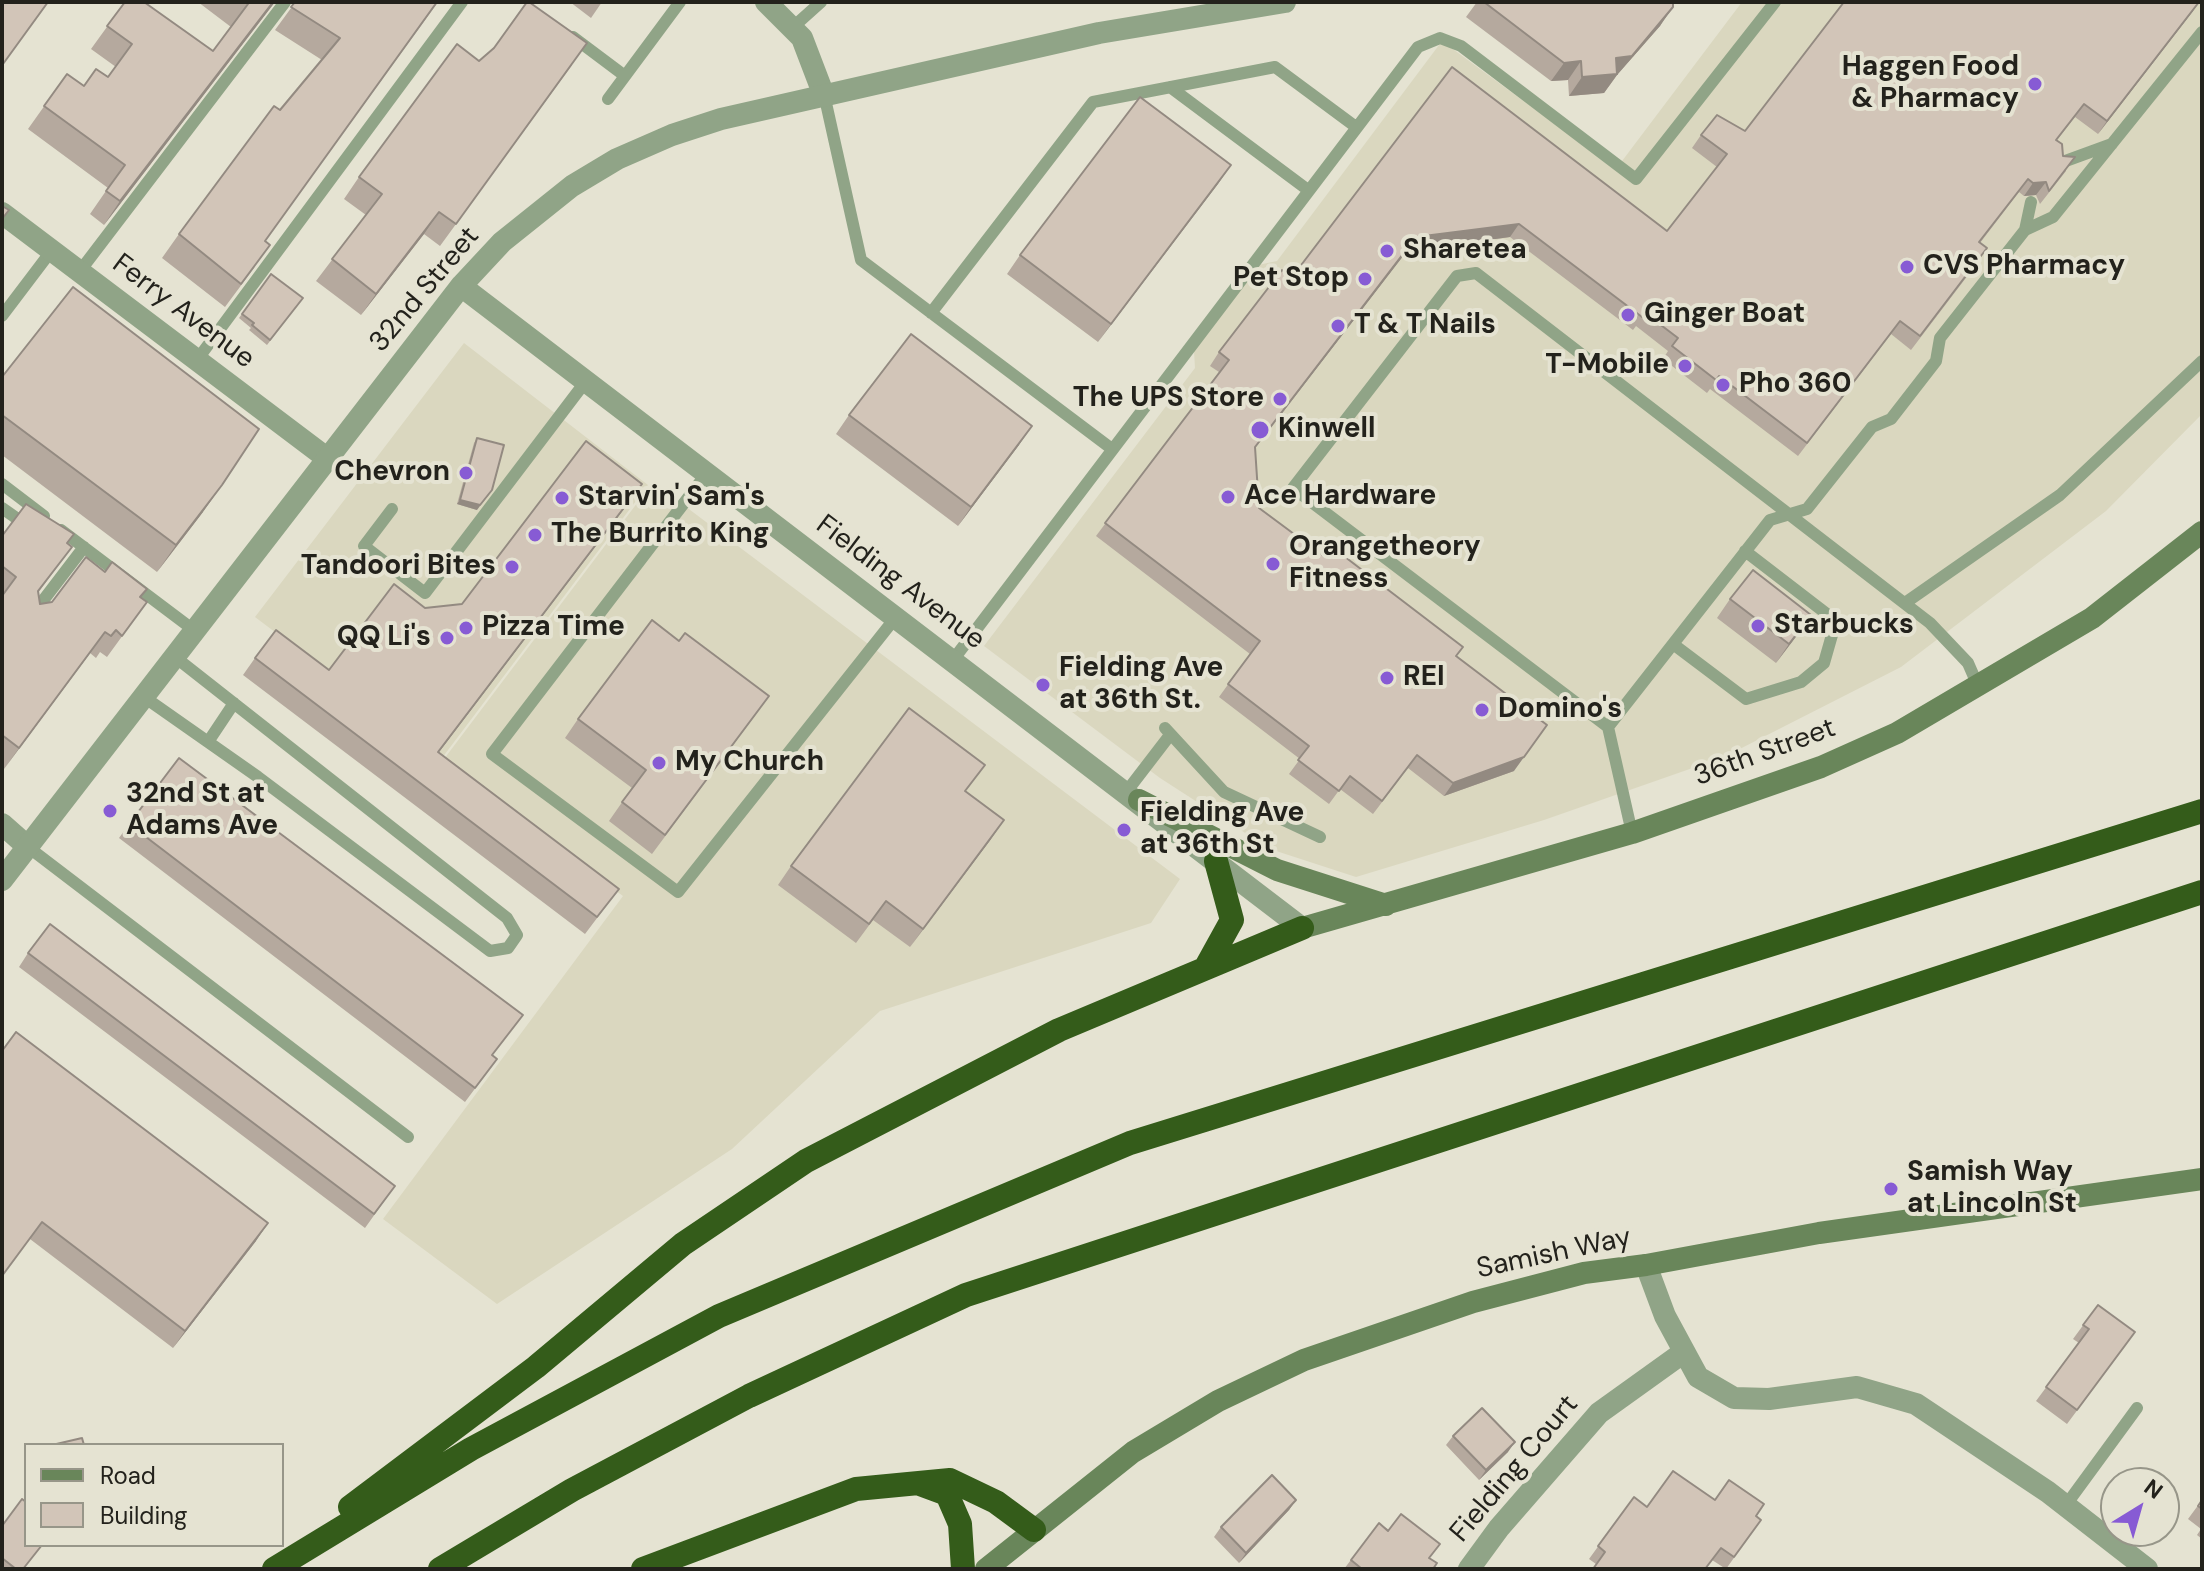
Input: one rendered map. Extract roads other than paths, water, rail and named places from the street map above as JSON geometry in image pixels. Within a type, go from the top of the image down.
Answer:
[{"type":"highway","points":[[274,1569],[471,1449],[719,1316],[1130,1143],[2202,811]]},
{"type":"highway","points":[[1206,967],[1232,920],[1216,861]]},
{"type":"highway","points":[[440,1569],[572,1490],[749,1396],[966,1295],[2202,892]]},
{"type":"highway","points":[[267,1569],[536,1367],[683,1244],[806,1161],[1059,1030],[1302,928]]},
{"type":"highway","points":[[643,1569],[856,1489],[950,1480],[996,1502],[1034,1530]]},
{"type":"highway","points":[[918,1483],[947,1494],[960,1524],[963,1569]]},
{"type":"main road","name":"36th Street","points":[[1302,928],[1632,833],[1821,767],[1897,733],[2092,618],[2202,532]]},
{"type":"main road","points":[[1133,796],[1277,870],[1386,905]]},
{"type":"main road","name":"Samish Way","points":[[986,1569],[1133,1452],[1218,1401],[1304,1360],[1473,1302],[1584,1273],[1646,1265],[1819,1233],[2202,1179]]},
{"type":"street","points":[[766,2],[802,38],[823,93]]},
{"type":"street","name":"32nd Street","points":[[2,880],[461,286],[502,242],[572,186],[617,159],[672,135],[721,119],[823,93],[1099,33],[1285,2]]},
{"type":"street","name":"Ferry Avenue","points":[[2,213],[328,459]]},
{"type":"street","name":"Fielding Avenue","points":[[461,286],[1302,928]]},
{"type":"street","points":[[2,824],[28,847]]},
{"type":"street","points":[[1646,1265],[1665,1316],[1698,1377],[1734,1398],[1769,1399],[1857,1387],[1916,1404],[2066,1505],[2147,1569]]},
{"type":"street","name":"Fielding Court","points":[[1469,1569],[1499,1528],[1599,1413],[1684,1352]]},
{"type":"lane","points":[[80,271],[285,2]]},
{"type":"lane","points":[[197,360],[462,2]]},
{"type":"lane","points":[[608,99],[680,2]]},
{"type":"lane","points":[[792,28],[821,2]]},
{"type":"lane","points":[[953,660],[1418,47],[1440,38],[1461,46],[1636,179],[1775,2]]},
{"type":"lane","points":[[563,30],[625,76]]},
{"type":"lane","points":[[2025,230],[2053,217],[2202,32]]},
{"type":"lane","points":[[931,313],[1093,102],[1275,67],[1356,127]]},
{"type":"lane","points":[[1170,87],[1308,190]]},
{"type":"lane","points":[[823,93],[861,260],[1112,449]]},
{"type":"lane","points":[[2060,163],[2112,144]]},
{"type":"lane","points":[[1608,727],[1770,520],[1807,509],[1872,427],[1891,419],[1936,361],[1940,338],[2025,230],[2031,202]]},
{"type":"lane","points":[[2,316],[52,250]]},
{"type":"lane","points":[[1632,833],[1608,727],[1293,488],[1457,276],[1476,273],[1905,603],[1930,623],[1968,663],[1978,686]]},
{"type":"lane","points":[[1905,603],[2060,495],[2202,361]]},
{"type":"lane","points":[[392,509],[364,546],[425,593],[586,381]]},
{"type":"lane","points":[[707,473],[492,754],[678,892],[896,617]]},
{"type":"lane","points":[[2,484],[195,631]]},
{"type":"lane","points":[[2,508],[49,542],[79,543]]},
{"type":"lane","points":[[30,618],[79,543]]},
{"type":"lane","points":[[1673,644],[1746,699],[1801,682],[1824,663],[1836,621],[1745,551]]},
{"type":"lane","points":[[144,697],[490,951],[508,948],[517,935],[507,918],[175,657]]},
{"type":"lane","points":[[208,742],[234,703]]},
{"type":"lane","points":[[1133,796],[1167,731],[1224,792],[1320,837]]},
{"type":"lane","points":[[28,847],[408,1137]]},
{"type":"lane","points":[[2066,1505],[2137,1408]]},
{"type":"place","name":"Haggen Food & Pharmacy","points":[[2035,84]]},
{"type":"place","name":"Sharetea","points":[[1387,251]]},
{"type":"place","name":"CVS Pharmacy","points":[[1907,267]]},
{"type":"place","name":"Pet Stop","points":[[1365,279]]},
{"type":"place","name":"Ginger Boat","points":[[1628,315]]},
{"type":"place","name":"T & T Nails","points":[[1338,326]]},
{"type":"place","name":"T-Mobile","points":[[1685,366]]},
{"type":"place","name":"Pho 360","points":[[1723,385]]},
{"type":"place","name":"The UPS Store","points":[[1280,399]]},
{"type":"place","name":"Kinwell","points":[[1260,430]]},
{"type":"place","name":"Chevron","points":[[466,473]]},
{"type":"place","name":"Ace Hardware","points":[[1228,497]]},
{"type":"place","name":"Starvin' Sam's","points":[[562,498]]},
{"type":"place","name":"The Burrito King","points":[[535,535]]},
{"type":"place","name":"Orangetheory Fitness","points":[[1273,564]]},
{"type":"place","name":"Tandoori Bites","points":[[512,567]]},
{"type":"place","name":"Starbucks","points":[[1758,626]]},
{"type":"place","name":"Pizza Time","points":[[466,628]]},
{"type":"place","name":"QQ Li's","points":[[447,638]]},
{"type":"place","name":"REI","points":[[1387,678]]},
{"type":"place","name":"Fielding Ave at 36th St.","points":[[1043,685]]},
{"type":"place","name":"Domino's","points":[[1482,710]]},
{"type":"place","name":"My Church","points":[[659,763]]},
{"type":"place","name":"32nd St at Adams Ave","points":[[110,811]]},
{"type":"place","name":"Fielding Ave at 36th St","points":[[1124,830]]},
{"type":"place","name":"Samish Way at Lincoln St","points":[[1891,1189]]}]
